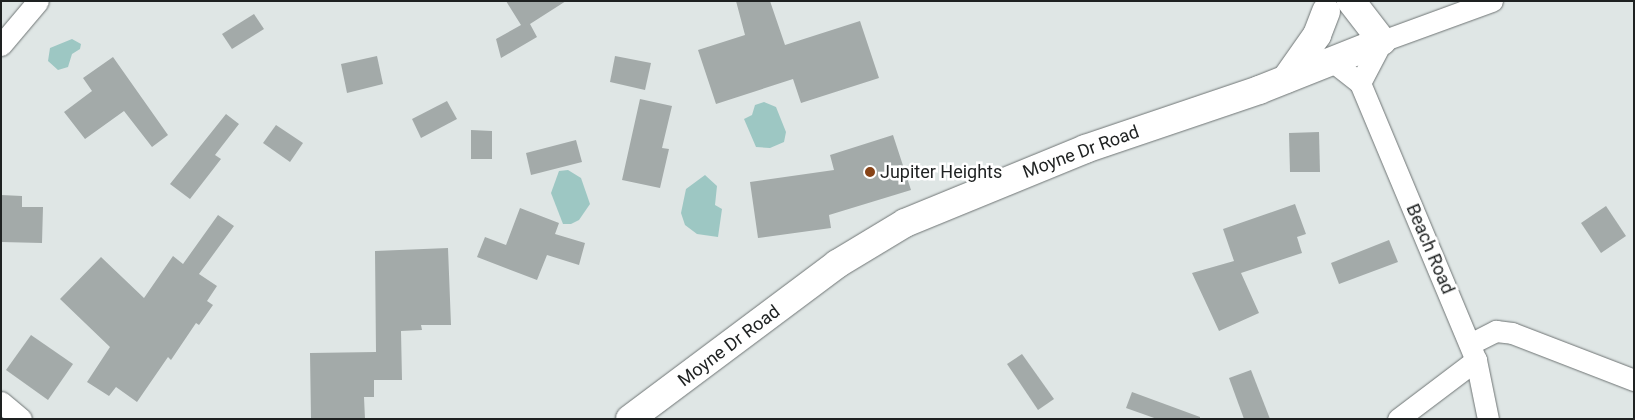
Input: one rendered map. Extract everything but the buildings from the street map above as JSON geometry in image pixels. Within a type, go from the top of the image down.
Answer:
[{"type":"main road","points":[[1351,1],[1382,41]]},
{"type":"main road","points":[[1325,7],[1332,61]]},
{"type":"main road","points":[[1286,79],[1317,35],[1325,7]]},
{"type":"main road","name":"Moyne Dr Road","points":[[630,419],[837,264],[905,223],[1085,149],[1286,79],[1382,41]]},
{"type":"street","points":[[1,45],[38,1]]},
{"type":"street","name":"Moyne Dr Road","points":[[1382,41],[1492,1]]},
{"type":"street","points":[[1360,83],[1382,41]]},
{"type":"street","name":"Beach Road","points":[[1332,61],[1360,83],[1473,352],[1488,419]]},
{"type":"street","points":[[1398,419],[1496,331],[1512,333],[1634,380]]},
{"type":"street","points":[[1,402],[21,419]]},
{"type":"water","points":[[72,39],[81,44],[80,49],[72,54],[68,67],[58,70],[48,61],[50,48]]},
{"type":"water","points":[[764,102],[776,107],[786,132],[784,142],[770,148],[756,147],[744,119],[752,115],[755,105]]},
{"type":"water","points":[[568,170],[581,178],[590,204],[579,220],[571,224],[563,224],[551,193],[559,171]]},
{"type":"water","points":[[705,175],[717,186],[715,205],[722,209],[718,237],[697,234],[685,225],[681,213],[686,189]]},
{"type":"place","name":"Jupiter Heights","points":[[870,172]]}]
